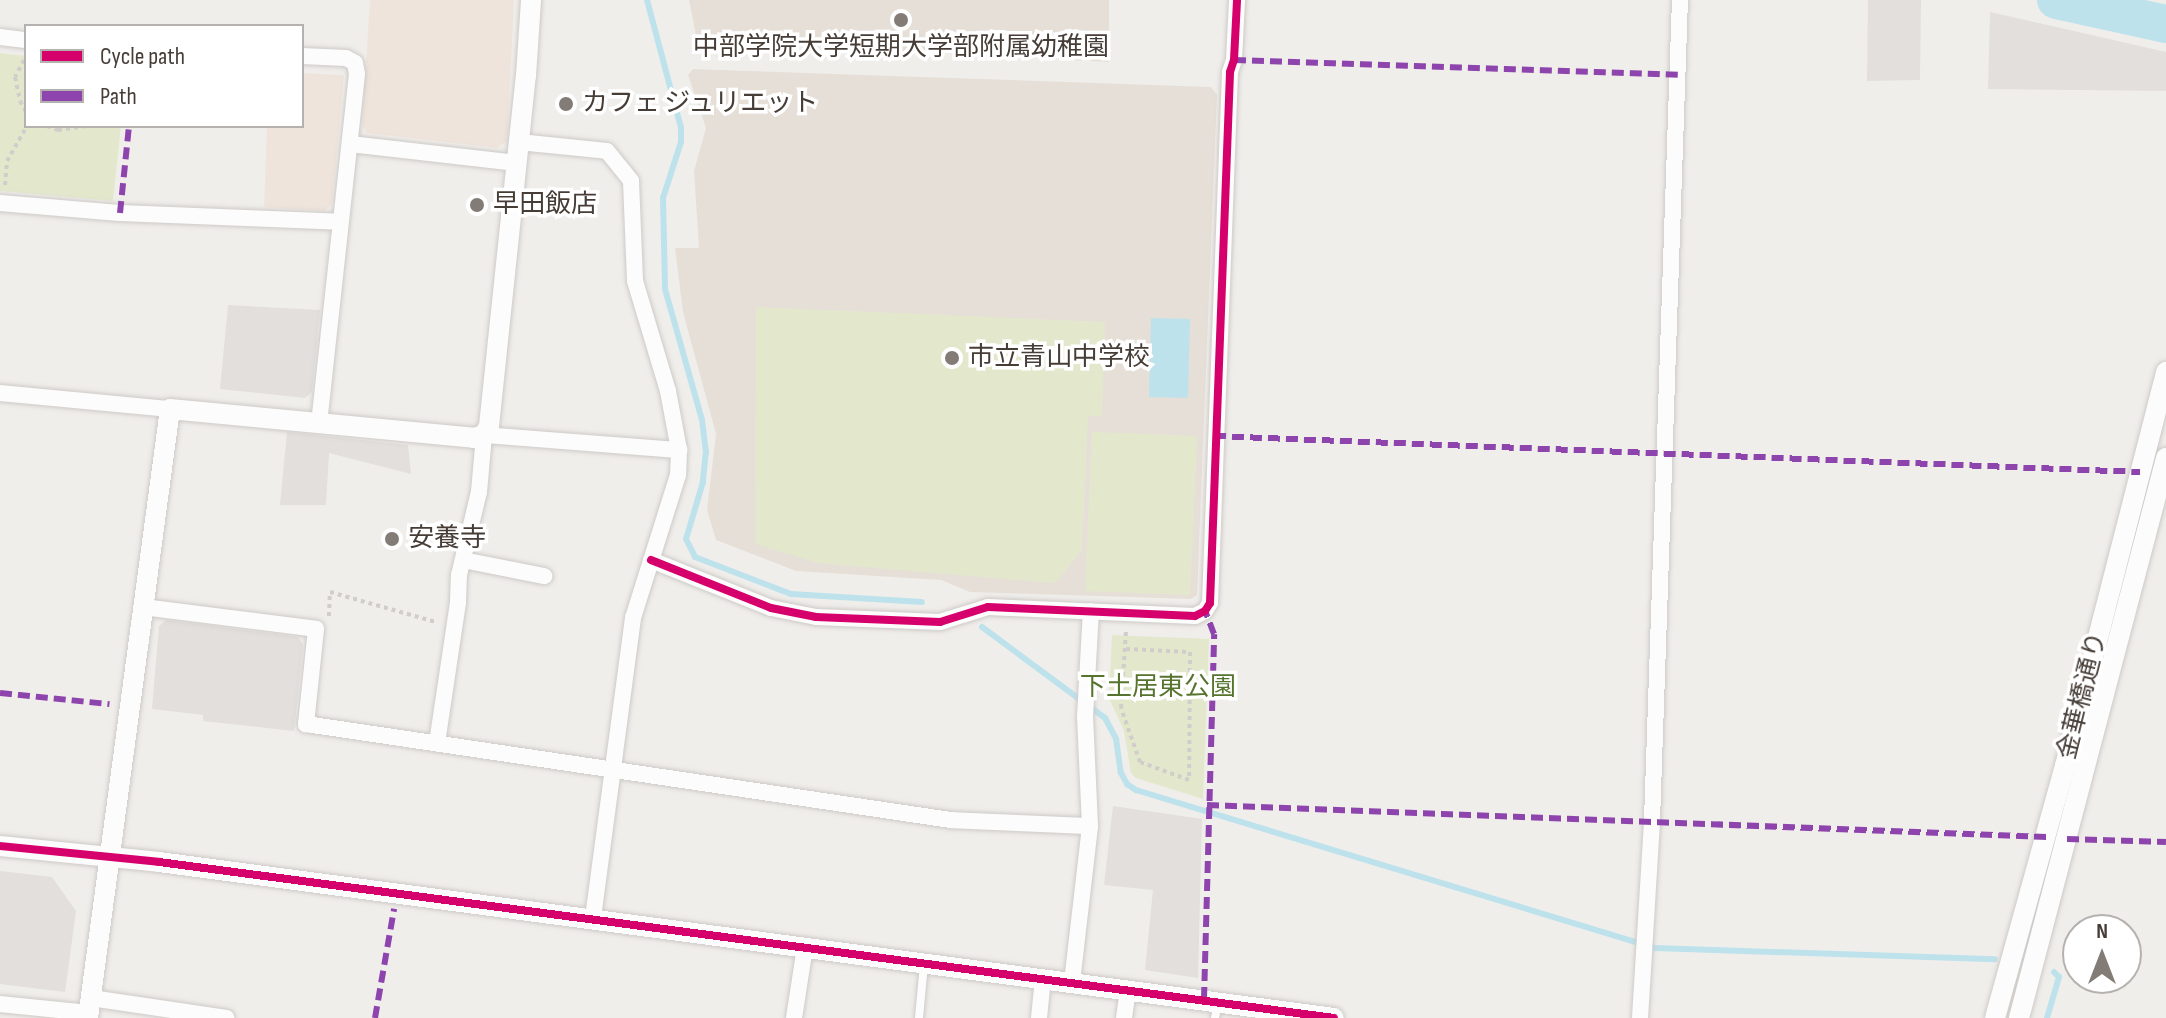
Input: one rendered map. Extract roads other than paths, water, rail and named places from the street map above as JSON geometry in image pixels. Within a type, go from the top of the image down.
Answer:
[{"type":"street","points":[[437,743],[463,560],[479,492],[484,435],[489,426],[531,0]]},
{"type":"street","points":[[651,560],[771,608],[816,617],[940,622],[988,607],[1195,616],[1205,611],[1210,603],[1230,72],[1234,60],[1237,0]]},
{"type":"street","points":[[1640,1018],[1653,806],[1680,0]]},
{"type":"street","points":[[0,37],[24,40]]},
{"type":"street","points":[[304,56],[346,58],[355,63],[357,74],[319,423]]},
{"type":"street","points":[[350,144],[518,152],[607,151],[631,181],[635,281],[671,403],[679,450],[678,475],[633,618],[593,919]]},
{"type":"street","points":[[2,203],[120,213],[340,222]]},
{"type":"street","name":"金華橋通り","points":[[1995,1018],[2065,766],[2166,372]]},
{"type":"street","points":[[0,393],[474,438],[484,435],[679,450]]},
{"type":"street","points":[[89,1010],[170,409]]},
{"type":"street","name":"金華橋通り","points":[[2019,1018],[2164,469]]},
{"type":"street","points":[[463,560],[544,576]]},
{"type":"street","points":[[143,607],[316,629],[306,724],[951,820],[1090,826]]},
{"type":"street","points":[[1072,982],[1090,826],[1085,717],[1091,611]]},
{"type":"street","points":[[0,846],[1043,978],[1128,990],[1216,1010],[1334,1018]]},
{"type":"street","points":[[794,1018],[805,947]]},
{"type":"street","points":[[1039,1018],[1043,978]]},
{"type":"street","points":[[1124,1018],[1128,990]]},
{"type":"street","points":[[0,1004],[227,1018]]},
{"type":"lane","points":[[919,1018],[924,963]]},
{"type":"water","points":[[1151,318],[1190,319],[1188,398],[1149,397]]},
{"type":"waterway","points":[[647,0],[681,128],[681,142],[663,198],[665,289],[702,420],[706,451],[703,482],[686,539],[695,557],[791,594],[922,602]]},
{"type":"waterway","points":[[2056,0],[2166,24]]},
{"type":"waterway","points":[[982,627],[1105,718],[1116,739],[1121,773],[1127,784],[1136,790],[1655,948],[1995,959]]},
{"type":"waterway","points":[[2047,1018],[2059,977],[2054,972]]},
{"type":"place","name":"中部学院大学短期大学部附属幼稚園","points":[[901,20]]},
{"type":"place","name":"カフェ ジュリエット","points":[[566,104]]},
{"type":"place","name":"早田飯店","points":[[477,205]]},
{"type":"place","name":"市立青山中学校","points":[[952,358]]},
{"type":"place","name":"安養寺","points":[[392,539]]},
{"type":"park label","name":"下土居東公園","points":[[1158,688]]}]
